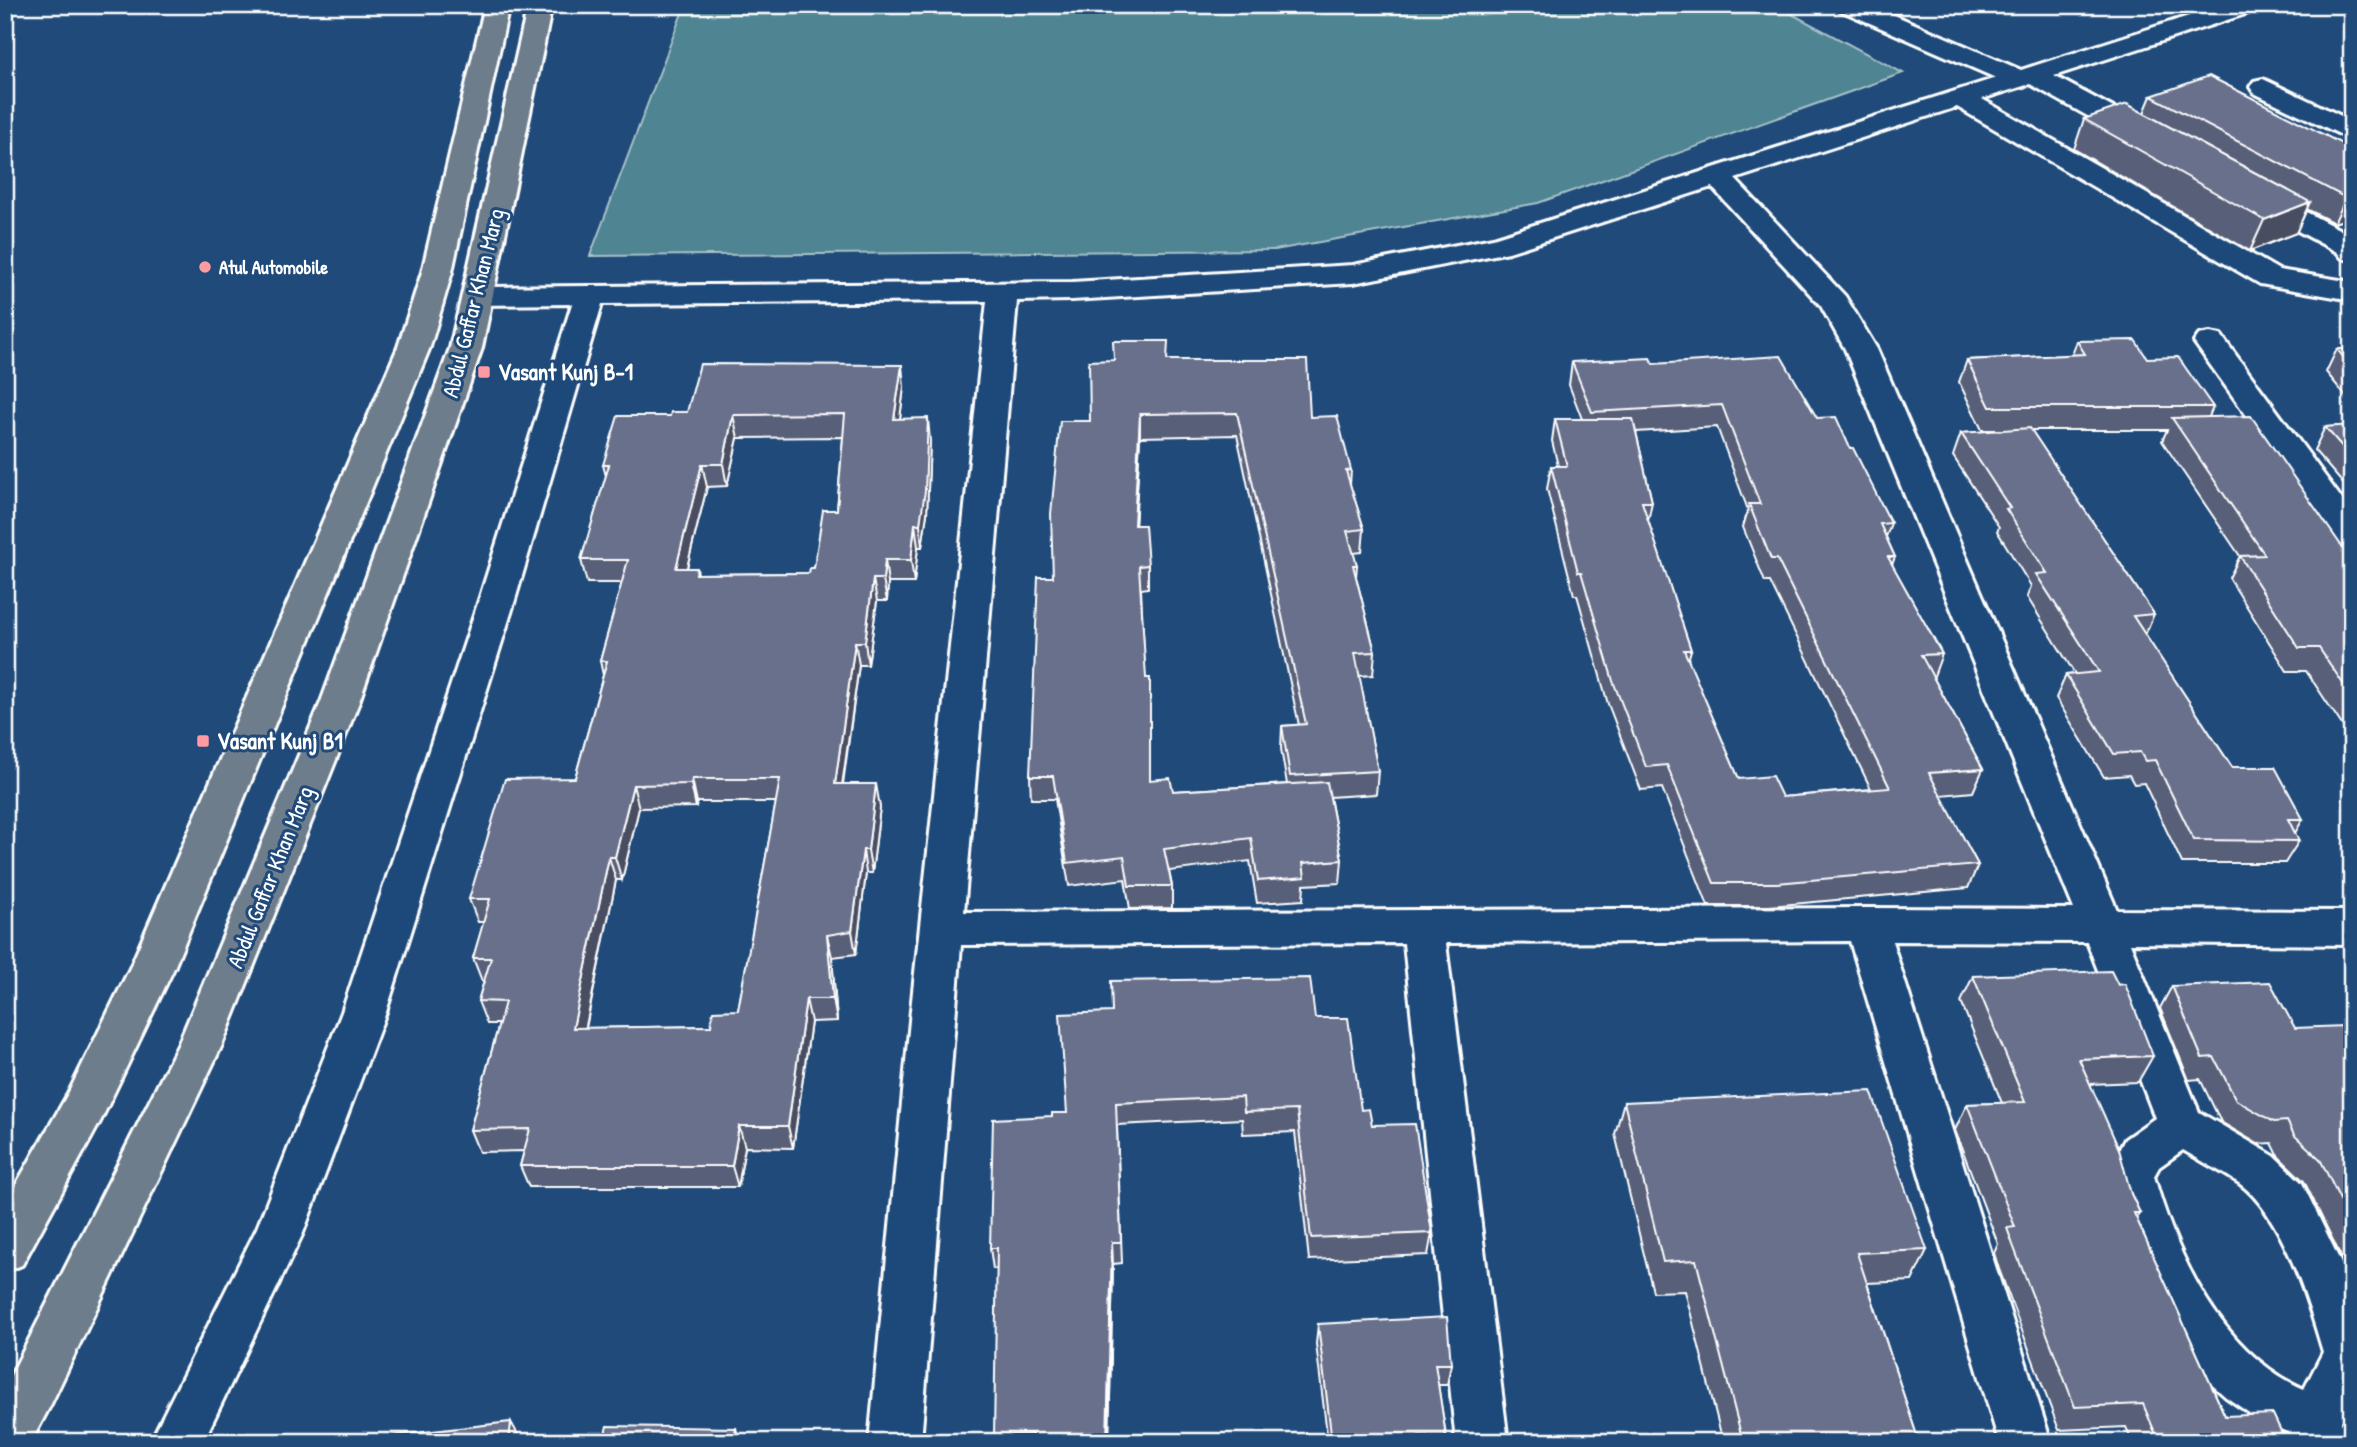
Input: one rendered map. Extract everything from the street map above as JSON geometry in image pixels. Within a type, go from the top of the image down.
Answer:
[{"type":"main road","name":"Abdul Gaffar Khan Marg","points":[[5,1250],[85,1106],[152,968],[414,347],[437,272],[497,5]]},
{"type":"main road","name":"Abdul Gaffar Khan Marg","points":[[5,1438],[46,1362],[200,1045],[340,702],[466,348],[540,5]]},
{"type":"street","points":[[1849,5],[2027,77],[2166,148]]},
{"type":"street","points":[[479,296],[1072,291],[1353,274],[1432,261],[1499,246],[2249,5]]},
{"type":"street","points":[[2263,88],[2352,132]]},
{"type":"street","points":[[1960,98],[2270,278],[2352,292]]},
{"type":"street","points":[[1717,176],[1834,302],[1861,349],[2102,925],[2181,1125],[2257,1170],[2285,1198],[2331,1295],[2348,1353],[2320,1409],[2318,1430],[2244,1380],[2219,1357],[2196,1329],[2142,1218],[2130,1175],[2142,1153],[2181,1125]]},
{"type":"street","points":[[2239,187],[2350,248]]},
{"type":"street","points":[[2270,278],[2350,248]]},
{"type":"street","points":[[895,1442],[928,1049],[943,929],[1003,292]]},
{"type":"street","points":[[176,1442],[279,1233],[364,1012],[497,600],[590,295]]},
{"type":"street","points":[[2210,341],[2352,538]]},
{"type":"street","points":[[943,929],[1866,924],[2352,928]]},
{"type":"street","points":[[1866,924],[2025,1442]]},
{"type":"street","points":[[1423,926],[1482,1442]]},
{"type":"green space","points":[[685,5],[1775,5],[1903,73],[1538,203],[1275,250],[590,256]]},
{"type":"building","points":[[2209,76],[2352,149],[2352,196],[2346,198],[2151,96]]},
{"type":"building","points":[[2127,104],[2310,202],[2264,220],[2084,119]]},
{"type":"building","points":[[2135,340],[2147,358],[2178,357],[2213,407],[1990,407],[1967,360],[2085,354],[2077,341]]},
{"type":"building","points":[[1113,341],[1168,341],[1167,360],[1307,360],[1310,417],[1337,416],[1351,470],[1346,471],[1364,529],[1347,531],[1375,652],[1355,653],[1378,771],[1290,776],[1282,726],[1306,724],[1237,413],[1140,414],[1134,525],[1145,525],[1148,565],[1139,566],[1146,678],[1150,678],[1150,780],[1170,778],[1173,791],[1327,782],[1342,860],[1303,863],[1305,877],[1258,881],[1251,838],[1164,849],[1172,886],[1129,886],[1124,856],[1067,863],[1053,776],[1030,776],[1038,577],[1053,577],[1051,514],[1060,421],[1090,421],[1089,361],[1114,360]]},
{"type":"building","points":[[2337,349],[2352,349],[2352,368]]},
{"type":"building","points":[[1781,356],[1817,418],[1836,417],[1850,448],[1853,448],[1891,523],[1880,524],[1895,557],[1888,557],[1942,654],[1921,655],[1983,769],[1929,773],[1978,865],[1777,883],[1714,883],[1667,765],[1646,767],[1613,681],[1581,572],[1578,572],[1551,466],[1567,466],[1555,419],[1633,419],[1652,502],[1642,502],[1691,650],[1684,650],[1739,779],[1772,776],[1782,797],[1890,788],[1777,559],[1771,559],[1749,504],[1760,504],[1722,405],[1592,412],[1572,362],[1650,358],[1653,364]]},
{"type":"building","points":[[700,364],[902,365],[894,419],[928,418],[925,491],[920,524],[915,524],[911,560],[885,560],[883,579],[873,579],[865,642],[855,642],[835,784],[876,784],[868,850],[863,850],[852,931],[827,935],[833,999],[806,999],[788,1126],[739,1126],[732,1166],[520,1166],[530,1129],[470,1130],[505,1002],[478,1001],[491,958],[473,958],[490,899],[469,899],[505,779],[575,778],[607,661],[600,661],[628,560],[581,560],[609,465],[603,465],[618,416],[670,416],[671,412],[687,412]],"holes":[[[845,414],[837,510],[823,510],[814,568],[810,568],[809,573],[696,574],[697,568],[676,568],[702,464],[723,464],[733,415]],[[692,779],[780,779],[738,1010],[713,1011],[711,1026],[573,1028],[609,857],[615,857],[633,785],[691,784]]]},
{"type":"building","points":[[2251,416],[2352,561],[2352,697],[2319,648],[2299,648],[2240,556],[2265,555],[2172,418]]},
{"type":"building","points":[[2352,425],[2352,458],[2325,427]]},
{"type":"building","points":[[2030,428],[2154,614],[2133,616],[2232,767],[2275,767],[2303,819],[2288,819],[2299,841],[2194,840],[2155,760],[2145,761],[2140,752],[2114,754],[2066,675],[2099,672],[2036,574],[2047,573],[2006,509],[2010,508],[1961,433]]},
{"type":"building","points":[[2111,971],[2118,985],[2125,984],[2153,1056],[2079,1059],[2119,1149],[2131,1194],[2140,1213],[2134,1213],[2225,1416],[2273,1414],[2286,1442],[2159,1442],[2143,1404],[2075,1407],[2013,1245],[2007,1228],[2015,1227],[1967,1104],[2025,1102],[1973,976]]},
{"type":"building","points":[[1310,978],[1315,1018],[1348,1018],[1361,1110],[1369,1109],[1372,1125],[1415,1124],[1432,1233],[1311,1238],[1297,1110],[1244,1112],[1243,1097],[1116,1103],[1121,1242],[1112,1242],[1107,1442],[1032,1442],[1032,1434],[994,1436],[997,1248],[990,1248],[993,1119],[1067,1113],[1060,1014],[1112,1012],[1111,981]]},
{"type":"building","points":[[2270,982],[2295,1028],[2343,1026],[2352,1042],[2352,1224],[2320,1159],[2294,1135],[2287,1121],[2274,1122],[2236,1100],[2214,1057],[2202,1058],[2172,986]]},
{"type":"building","points":[[1871,1091],[1927,1250],[1857,1253],[1919,1442],[1743,1442],[1696,1260],[1663,1262],[1624,1102]]},
{"type":"building","points":[[1447,1317],[1451,1364],[1435,1364],[1446,1436],[1374,1437],[1375,1442],[1332,1442],[1318,1324]]},
{"type":"building","points":[[511,1422],[509,1442],[389,1442],[390,1436]]},
{"type":"building","points":[[607,1426],[736,1428],[733,1442],[603,1442]]},
{"type":"place","name":"Atul Automobile","points":[[205,267]]},
{"type":"place","name":"Vasant Kunj B-1","points":[[484,372]]},
{"type":"place","name":"Vasant Kunj B1","points":[[203,741]]}]
